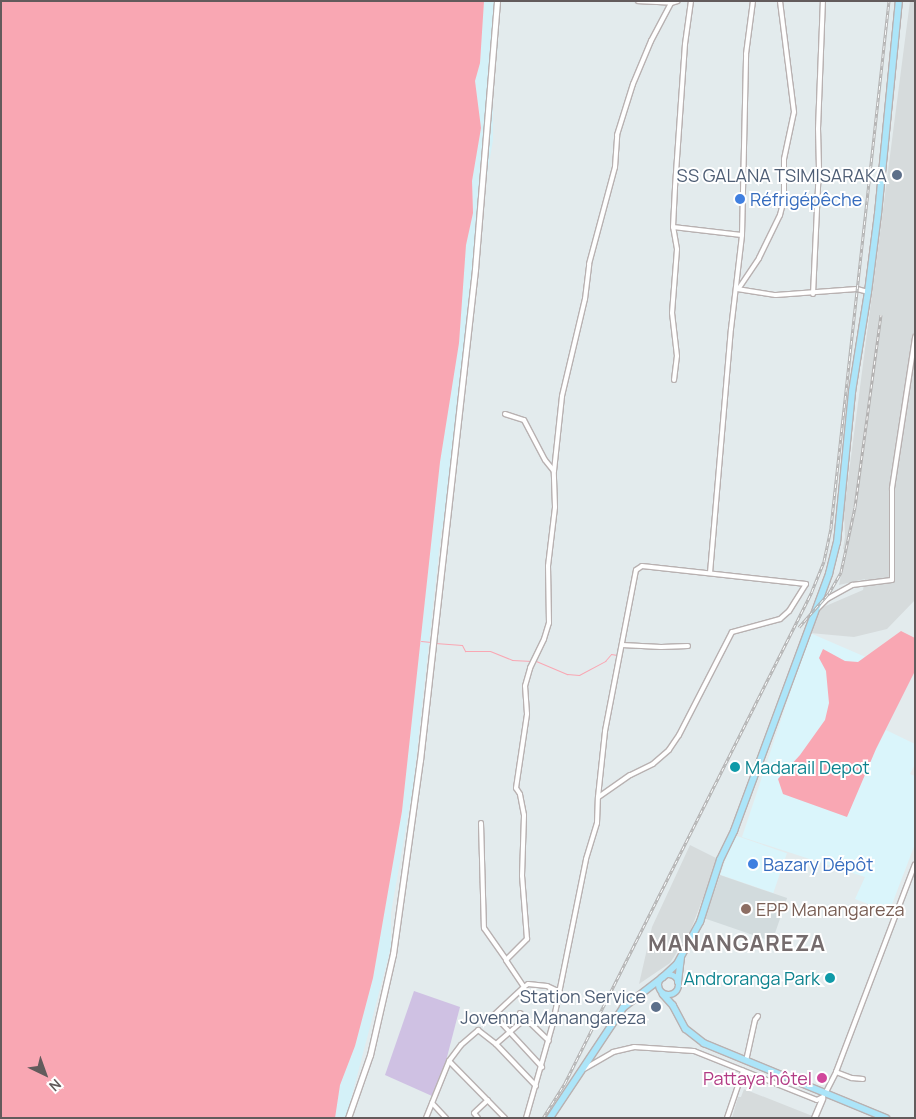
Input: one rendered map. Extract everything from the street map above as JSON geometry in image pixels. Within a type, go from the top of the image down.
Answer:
[{"type":"main road","points":[[348,1118],[370,1055],[393,954],[420,760],[475,269],[497,1]]},
{"type":"main road","points":[[886,1118],[823,1097],[695,1037],[682,1023],[675,1002],[678,973],[683,955],[700,922],[720,860],[734,831],[829,574],[837,543],[852,392],[868,292],[899,1]]},
{"type":"main road","points":[[550,1118],[623,1008],[662,978],[683,955]]},
{"type":"main road","points":[[662,978],[672,976],[678,986]]},
{"type":"main road","points":[[662,978],[659,986],[677,1011]]},
{"type":"main road","points":[[635,997],[648,991],[673,994],[678,986]]},
{"type":"street","points":[[638,1],[671,3],[678,1]]},
{"type":"street","points":[[674,380],[677,356],[672,313],[677,249],[673,226],[682,71],[691,1]]},
{"type":"street","points":[[710,573],[731,329],[742,235],[746,151],[746,54],[753,1]]},
{"type":"street","points":[[737,289],[759,258],[780,215],[784,199],[784,159],[794,112],[780,1]]},
{"type":"street","points":[[813,294],[819,169],[818,129],[823,1]]},
{"type":"street","points":[[506,960],[526,939],[522,876],[524,815],[520,794],[516,788],[527,714],[527,675],[544,639],[549,623],[548,566],[555,507],[554,471],[562,396],[584,300],[591,256],[615,167],[617,136],[632,84],[671,3]]},
{"type":"street","points":[[673,226],[742,235]]},
{"type":"street","points":[[737,289],[776,295],[813,294],[857,289],[868,292]]},
{"type":"street","points":[[813,613],[827,598],[852,585],[892,580],[892,488],[915,337]]},
{"type":"street","points":[[505,414],[524,420],[545,460],[554,471]]},
{"type":"street","points":[[526,1118],[549,1041],[586,860],[597,823],[598,797],[605,731],[636,570],[642,566],[806,584],[789,611],[780,619],[732,632],[679,735],[669,750],[653,764],[630,775],[598,797]]},
{"type":"street","points":[[622,645],[688,646]]},
{"type":"street","points":[[482,823],[484,928],[524,986]]},
{"type":"street","points":[[814,1118],[836,1072],[915,864]]},
{"type":"street","points":[[542,1067],[495,1013],[528,984],[547,986],[560,992]]},
{"type":"street","points":[[520,1013],[549,1041]]},
{"type":"street","points":[[746,1062],[755,1020],[758,1016]]},
{"type":"street","points":[[496,1044],[526,1018]]},
{"type":"street","points":[[426,1118],[449,1061],[461,1045],[478,1030],[496,1044],[536,1086]]},
{"type":"street","points":[[582,1070],[613,1052],[643,1046],[694,1051],[817,1100],[823,1097]]},
{"type":"street","points":[[449,1061],[505,1118]]},
{"type":"street","points":[[727,1118],[743,1071]]},
{"type":"street","points":[[836,1072],[852,1078],[863,1079]]},
{"type":"street","points":[[478,1118],[474,1113],[488,1100]]},
{"type":"street","points":[[432,1103],[446,1118]]},
{"type":"shaded area","points":[[1,1],[484,1],[480,63],[475,81],[481,128],[472,181],[473,213],[466,245],[459,343],[440,462],[402,811],[373,978],[355,1046],[340,1085],[335,1118],[1,1118]]},
{"type":"shaded area","points":[[910,1],[915,1],[915,600],[887,629],[854,637],[810,633],[816,614],[821,608],[863,590],[865,579],[839,585],[846,550],[843,549],[845,537],[844,511]]},
{"type":"shaded area","points":[[901,631],[915,638],[915,671],[876,749],[847,817],[783,794],[778,779],[800,755],[825,720],[829,703],[826,671],[819,658],[823,649],[845,661],[858,662]]},
{"type":"shaded area","points":[[810,633],[912,677],[886,730],[915,744],[915,764],[910,774],[915,776],[915,844],[889,912],[855,899],[865,877],[742,837]]},
{"type":"shaded area","name":"Bazary Dépôt","points":[[734,835],[787,853],[773,893],[720,875]]},
{"type":"shaded area","points":[[690,845],[718,859],[690,932],[670,963],[639,984],[652,927]]},
{"type":"shaded area","name":"EPP Manangareza","points":[[720,875],[787,898],[772,942],[705,918]]},
{"type":"shaded area","points":[[414,991],[460,1007],[446,1061],[432,1096],[385,1075]]},
{"type":"shaded area","points":[[744,1089],[815,1117],[732,1118],[738,1097],[741,1097]]},
{"type":"sand","points":[[484,1],[496,1],[498,16],[498,46],[493,80],[493,140],[479,223],[476,292],[459,405],[450,499],[441,533],[413,787],[391,913],[391,947],[346,1118],[335,1118],[340,1085],[355,1046],[373,978],[402,811],[440,462],[459,343],[466,245],[473,213],[472,181],[481,128],[475,81],[480,63]]},
{"type":"waterway","points":[[421,641],[431,642]]},
{"type":"waterway","points":[[435,643],[462,645],[465,651],[490,651],[512,660],[532,661]]},
{"type":"waterway","points":[[536,661],[567,674],[579,675],[605,661],[611,654],[617,655]]},
{"type":"railway","points":[[543,1118],[565,1083],[812,591],[824,561],[831,527],[889,1]]},
{"type":"railway","points":[[799,627],[829,593],[841,572],[855,507],[881,315]]},
{"type":"place","name":"SS GALANA TSIMISARAKA","points":[[897,175]]},
{"type":"place","name":"Réfrigépêche","points":[[740,199]]},
{"type":"place","name":"Madarail Depot","points":[[735,767]]},
{"type":"place","name":"Bazary Dépôt","points":[[753,864]]},
{"type":"place","name":"EPP Manangareza","points":[[746,909]]},
{"type":"place","name":"Androranga Park","points":[[830,978]]},
{"type":"place","name":"Station Service Jovenna Manangareza","points":[[656,1007]]},
{"type":"place","name":"Pattaya hôtel","points":[[822,1078]]},
{"type":"district","name":"MANANGAREZA","points":[[737,944]]}]
